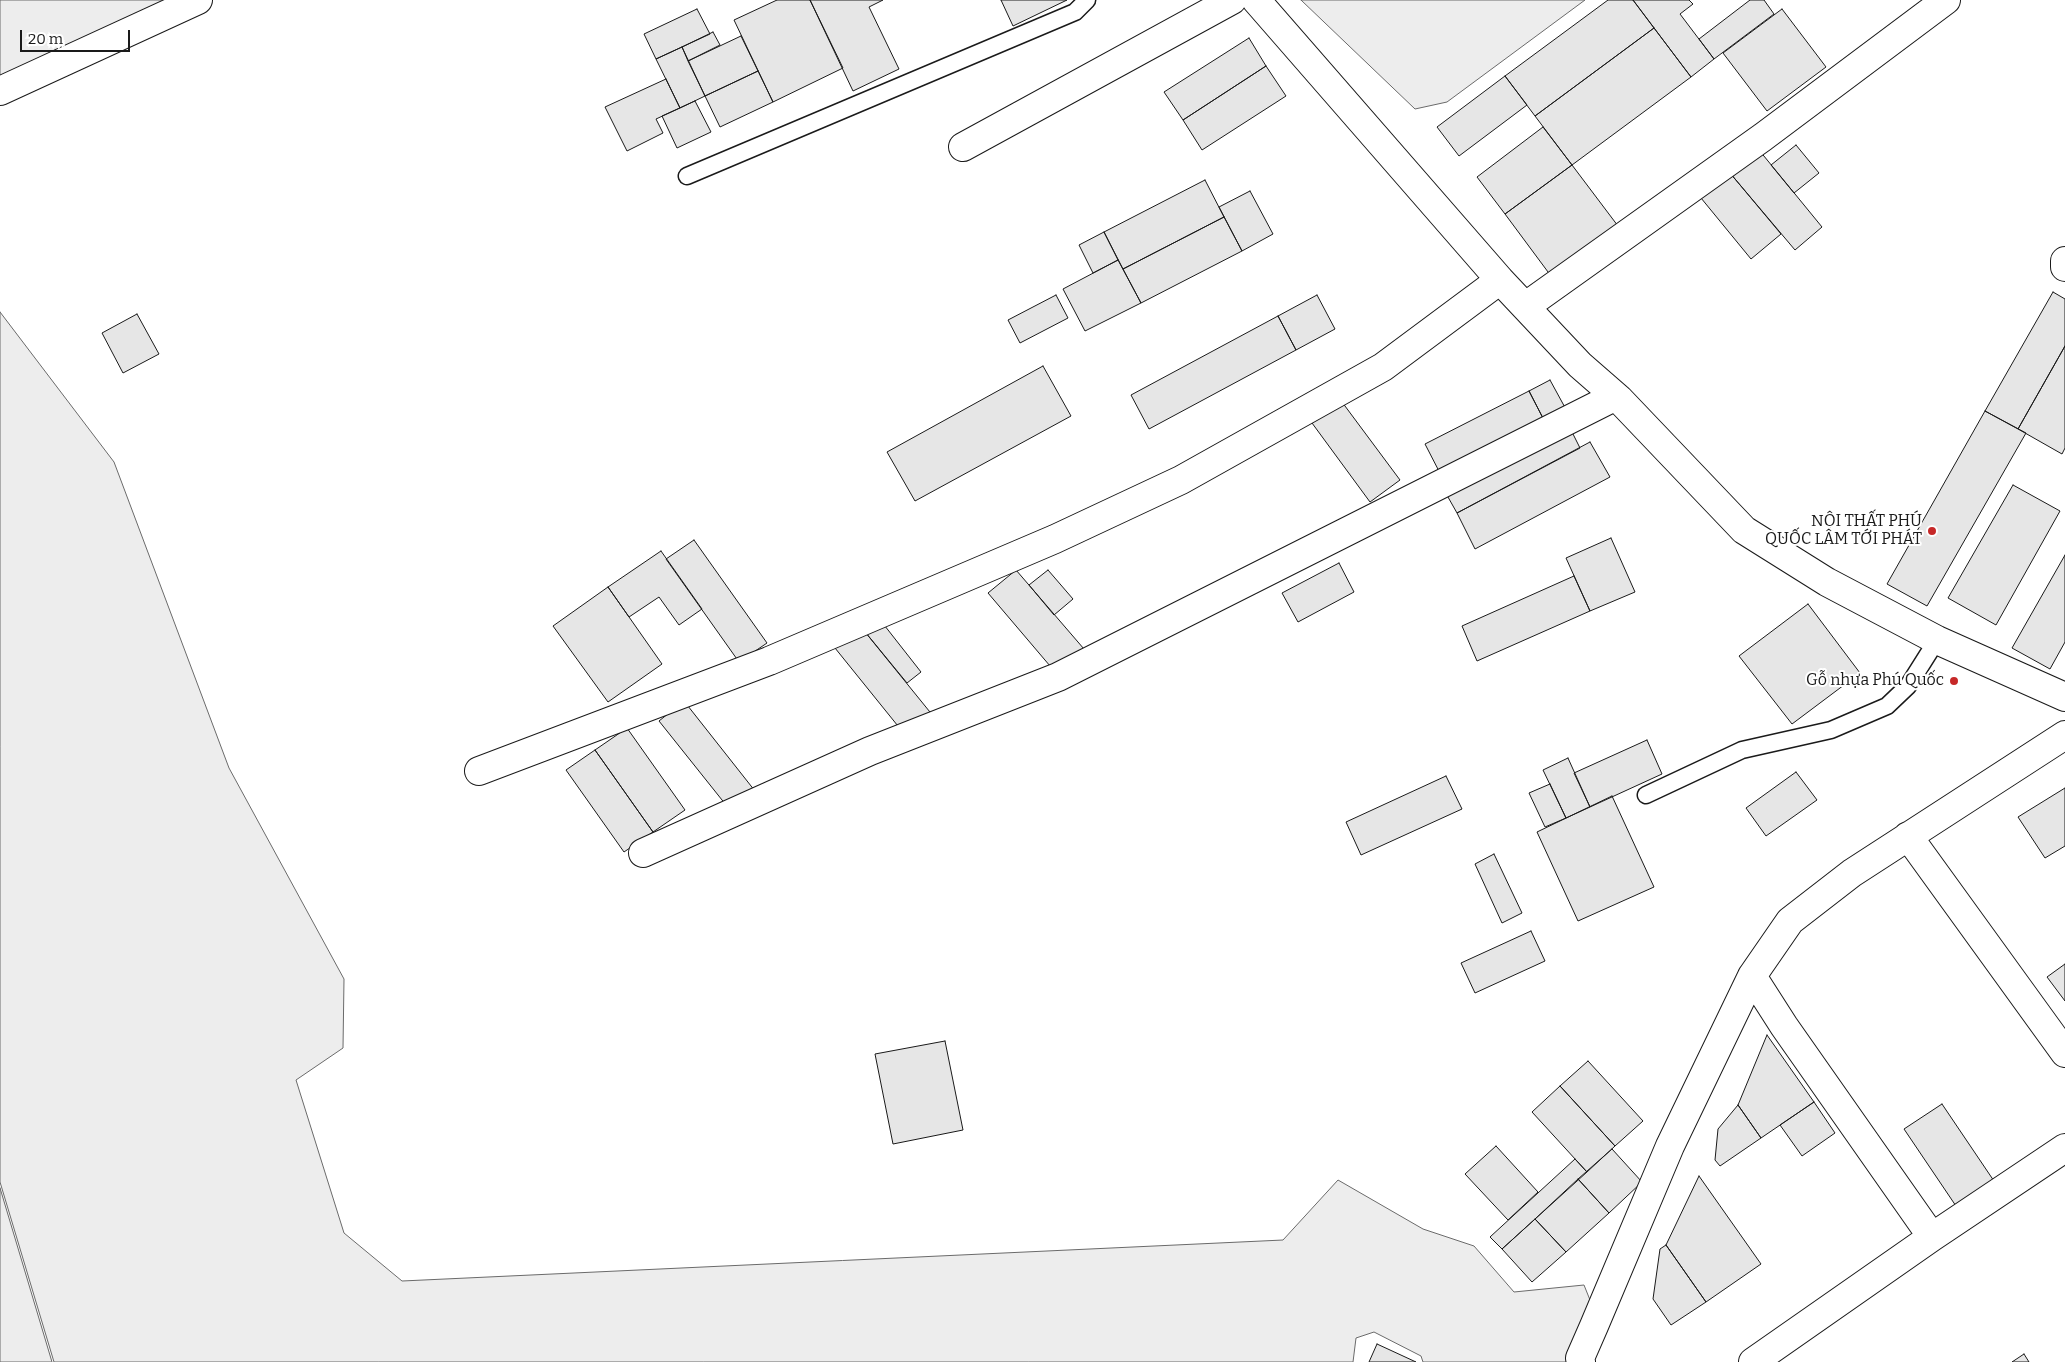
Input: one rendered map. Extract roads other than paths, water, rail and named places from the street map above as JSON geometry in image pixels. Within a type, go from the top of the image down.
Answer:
[{"type":"street","points":[[0,90],[198,0]]},
{"type":"street","points":[[963,147],[1232,0]]},
{"type":"street","points":[[1256,0],[1500,280],[1580,365],[1614,397],[1619,399],[1744,530],[1827,582],[1937,640],[2065,697]]},
{"type":"street","points":[[1526,306],[1763,137],[1946,0]]},
{"type":"street","points":[[2065,261],[2065,267]]},
{"type":"street","points":[[479,771],[769,661],[1055,539],[1181,480],[1382,367],[1500,280]]},
{"type":"street","points":[[642,853],[870,751],[1058,677],[1614,397]]},
{"type":"street","points":[[1581,1362],[1594,1326],[1670,1146],[1752,976],[1790,921],[1852,873],[2065,735]]},
{"type":"street","points":[[1908,836],[2065,1053]]},
{"type":"street","points":[[1752,976],[1784,1026],[1932,1237]]},
{"type":"street","points":[[1752,1362],[1932,1237],[2065,1148]]},
{"type":"lane","points":[[686,176],[1075,12],[1087,0]]},
{"type":"lane","points":[[1646,794],[1742,750],[1831,730],[1888,706],[1908,686],[1937,640]]},
{"type":"place","name":"NỘI THẤT PHÚ QUỐC LÂM TỚI PHÁT","points":[[1932,531]]},
{"type":"place","name":"Gỗ nhựa Phú Quốc","points":[[1954,681]]}]
